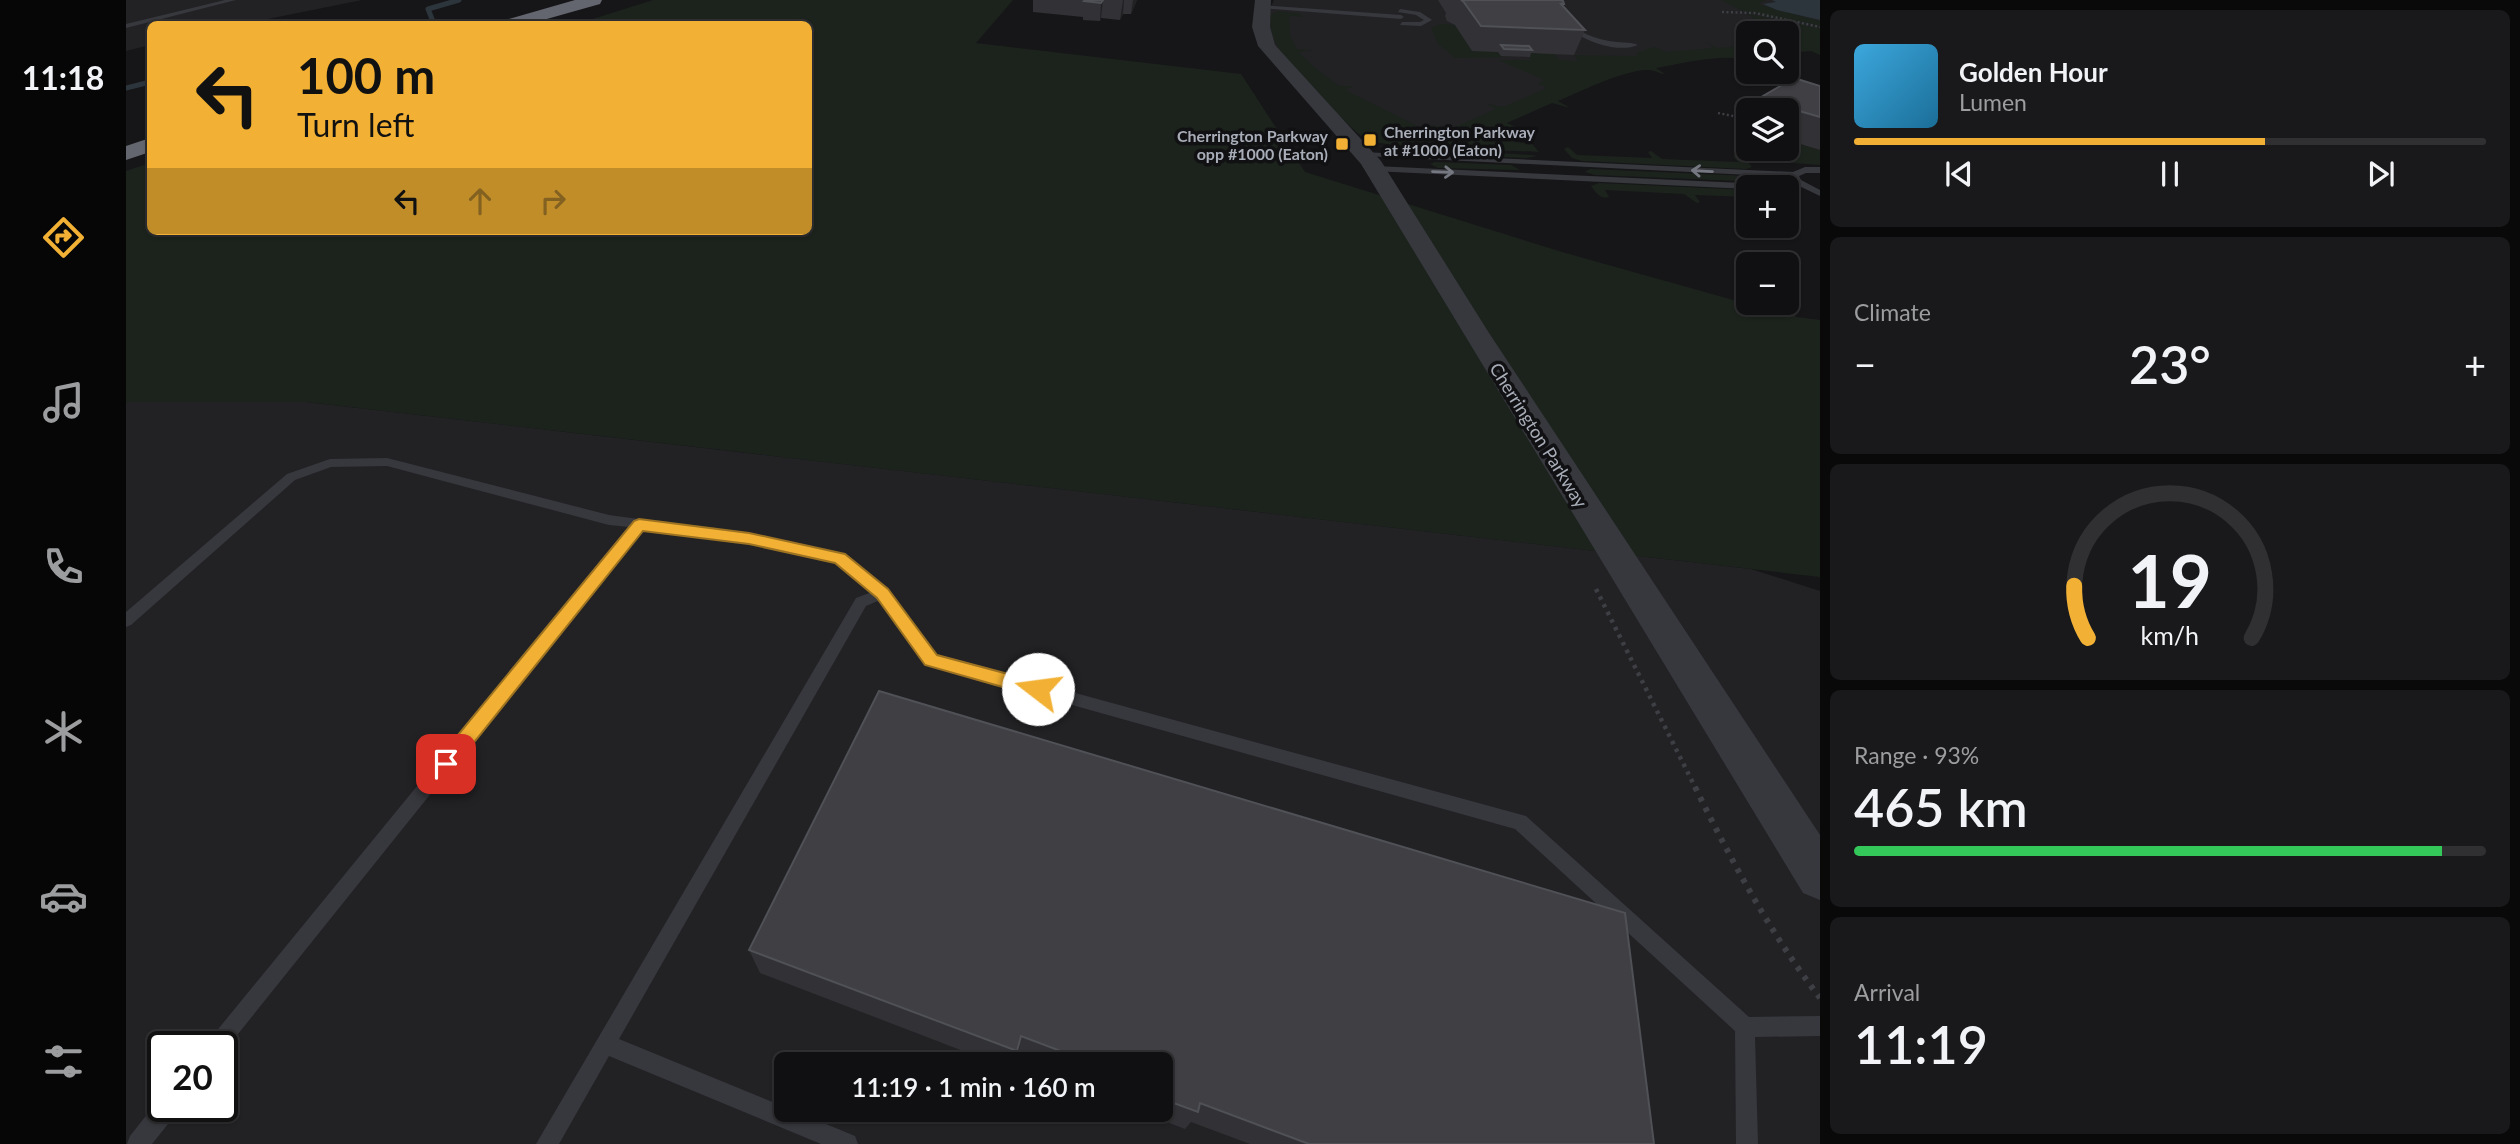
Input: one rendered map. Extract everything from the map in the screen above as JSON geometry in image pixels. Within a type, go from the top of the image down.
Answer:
[{"type":"highway","points":[[523,21],[600,2]]},
{"type":"highway","points":[[546,21],[600,2]]},
{"type":"highway","points":[[126,142],[147,136]]},
{"type":"highway","points":[[126,153],[147,146]]},
{"type":"street","name":"Cherrington Parkway","points":[[1263,3],[1261,27],[1272,54],[1370,162],[1504,380],[1820,877]]},
{"type":"lane","points":[[126,26],[233,0]]},
{"type":"lane","points":[[1560,0],[1559,16],[1569,27],[1583,35],[1615,44]]},
{"type":"lane","points":[[1263,3],[1401,17]]},
{"type":"lane","points":[[1573,43],[1635,45]]},
{"type":"lane","points":[[1370,162],[1794,175],[1805,170],[1820,170]]},
{"type":"lane","points":[[1370,162],[1736,185]]},
{"type":"lane","points":[[1799,183],[1815,191]]},
{"type":"lane","points":[[126,621],[290,477],[330,463],[387,462],[609,520],[749,539],[840,558],[883,593],[931,660],[1520,821],[1745,1027],[1820,1027]]},
{"type":"lane","points":[[229,1031],[639,525]]},
{"type":"lane","points":[[547,1144],[861,601],[883,593]]},
{"type":"lane","points":[[1745,1027],[1747,1144]]},
{"type":"lane","points":[[605,1044],[846,1144]]},
{"type":"lane","points":[[138,1144],[156,1122]]},
{"type":"path","points":[[1722,12],[1763,15],[1820,27]]},
{"type":"path","points":[[1718,113],[1736,116]]},
{"type":"path","points":[[1592,582],[1731,860],[1797,968],[1820,998]]},
{"type":"shaded area","points":[[126,0],[362,0],[258,21],[147,21],[147,46],[126,51]]},
{"type":"shaded area","points":[[653,0],[1013,0],[976,43],[1241,74],[1305,172],[1562,252],[1736,301],[1736,315],[1795,315],[1820,320],[1820,577],[307,402],[126,402],[126,171],[147,164],[147,235],[812,235],[812,21],[586,21]]},
{"type":"shaded area","points":[[1274,0],[1820,0],[1820,43],[1799,37],[1799,21],[1736,21],[1736,53],[1656,61],[1436,142],[1276,54],[1263,24]]},
{"type":"shaded area","points":[[1721,0],[1766,0],[1760,3],[1761,5],[1820,21],[1820,26],[1799,21],[1742,11]]},
{"type":"shaded area","points":[[1772,0],[1820,0],[1820,20],[1763,4],[1776,2]]},
{"type":"shaded area","points":[[1278,11],[1301,14],[1302,17],[1289,16],[1290,36],[1297,49],[1312,50],[1299,52],[1314,67],[1339,86],[1354,86],[1345,90],[1422,128],[1434,125],[1448,130],[1496,109],[1485,103],[1503,107],[1547,88],[1538,84],[1544,80],[1498,60],[1531,60],[1527,53],[1554,54],[1559,60],[1578,61],[1574,55],[1638,56],[1636,53],[1654,47],[1667,52],[1713,48],[1707,43],[1718,48],[1736,46],[1736,59],[1716,58],[1656,68],[1665,74],[1649,70],[1629,73],[1558,101],[1570,108],[1552,103],[1507,123],[1527,132],[1511,133],[1515,142],[1532,144],[1539,152],[1394,145],[1364,138],[1342,118],[1281,52],[1273,36],[1270,15]]},
{"type":"shaded area","points":[[1745,13],[1785,21],[1759,21]]},
{"type":"shaded area","points":[[1441,24],[1455,25],[1472,50],[1498,52],[1502,57],[1455,58],[1438,44],[1431,28]]},
{"type":"shaded area","points":[[1799,24],[1820,28],[1820,55],[1811,51],[1799,52]]},
{"type":"shaded area","points":[[1799,144],[1820,150],[1820,165],[1792,161],[1799,161]]},
{"type":"shaded area","points":[[1377,146],[1538,156],[1526,158],[1405,153]]},
{"type":"shaded area","points":[[1568,147],[1577,155],[1652,158],[1648,152],[1651,151],[1662,159],[1747,161],[1752,167],[1746,169],[1582,161],[1572,158],[1564,149]]},
{"type":"shaded area","points":[[1430,164],[1511,165],[1520,170],[1438,168]]},
{"type":"shaded area","points":[[1590,169],[1736,175],[1736,181],[1595,175],[1585,172]]},
{"type":"shaded area","points":[[1599,183],[1736,189],[1736,197],[1695,195],[1700,202],[1697,203],[1684,194],[1605,190],[1609,197],[1603,197],[1591,186]]},
{"type":"shaded area","points":[[126,402],[306,402],[1751,569],[1820,591],[1820,1144],[126,1144]]},
{"type":"building","points":[[1085,0],[1103,0],[1101,3]]},
{"type":"building","points":[[1461,0],[1561,0],[1564,4],[1561,4],[1585,30],[1481,26]]},
{"type":"building","points":[[1501,45],[1529,46],[1532,50],[1504,49]]},
{"type":"building","points":[[1799,80],[1820,86],[1820,117],[1799,111],[1799,98],[1760,98],[1784,84],[1799,84]]},
{"type":"building","points":[[879,691],[1625,913],[1654,1144],[1309,1144],[1200,1103],[1198,1112],[1173,1103],[1173,1052],[1063,1052],[1021,1036],[1017,1051],[749,950]]},
{"type":"waterway","points":[[433,21],[428,9],[459,0]]},
{"type":"waterway","points":[[126,88],[147,83]]},
{"type":"place","name":"Cherrington Parkway at #1000 (Eaton)","points":[[1370,140]]},
{"type":"place","name":"Cherrington Parkway opp #1000 (Eaton)","points":[[1342,144]]},
{"type":"route","points":[[446,764],[639,525],[749,539],[840,558],[883,593],[931,660],[1038,689]]}]
